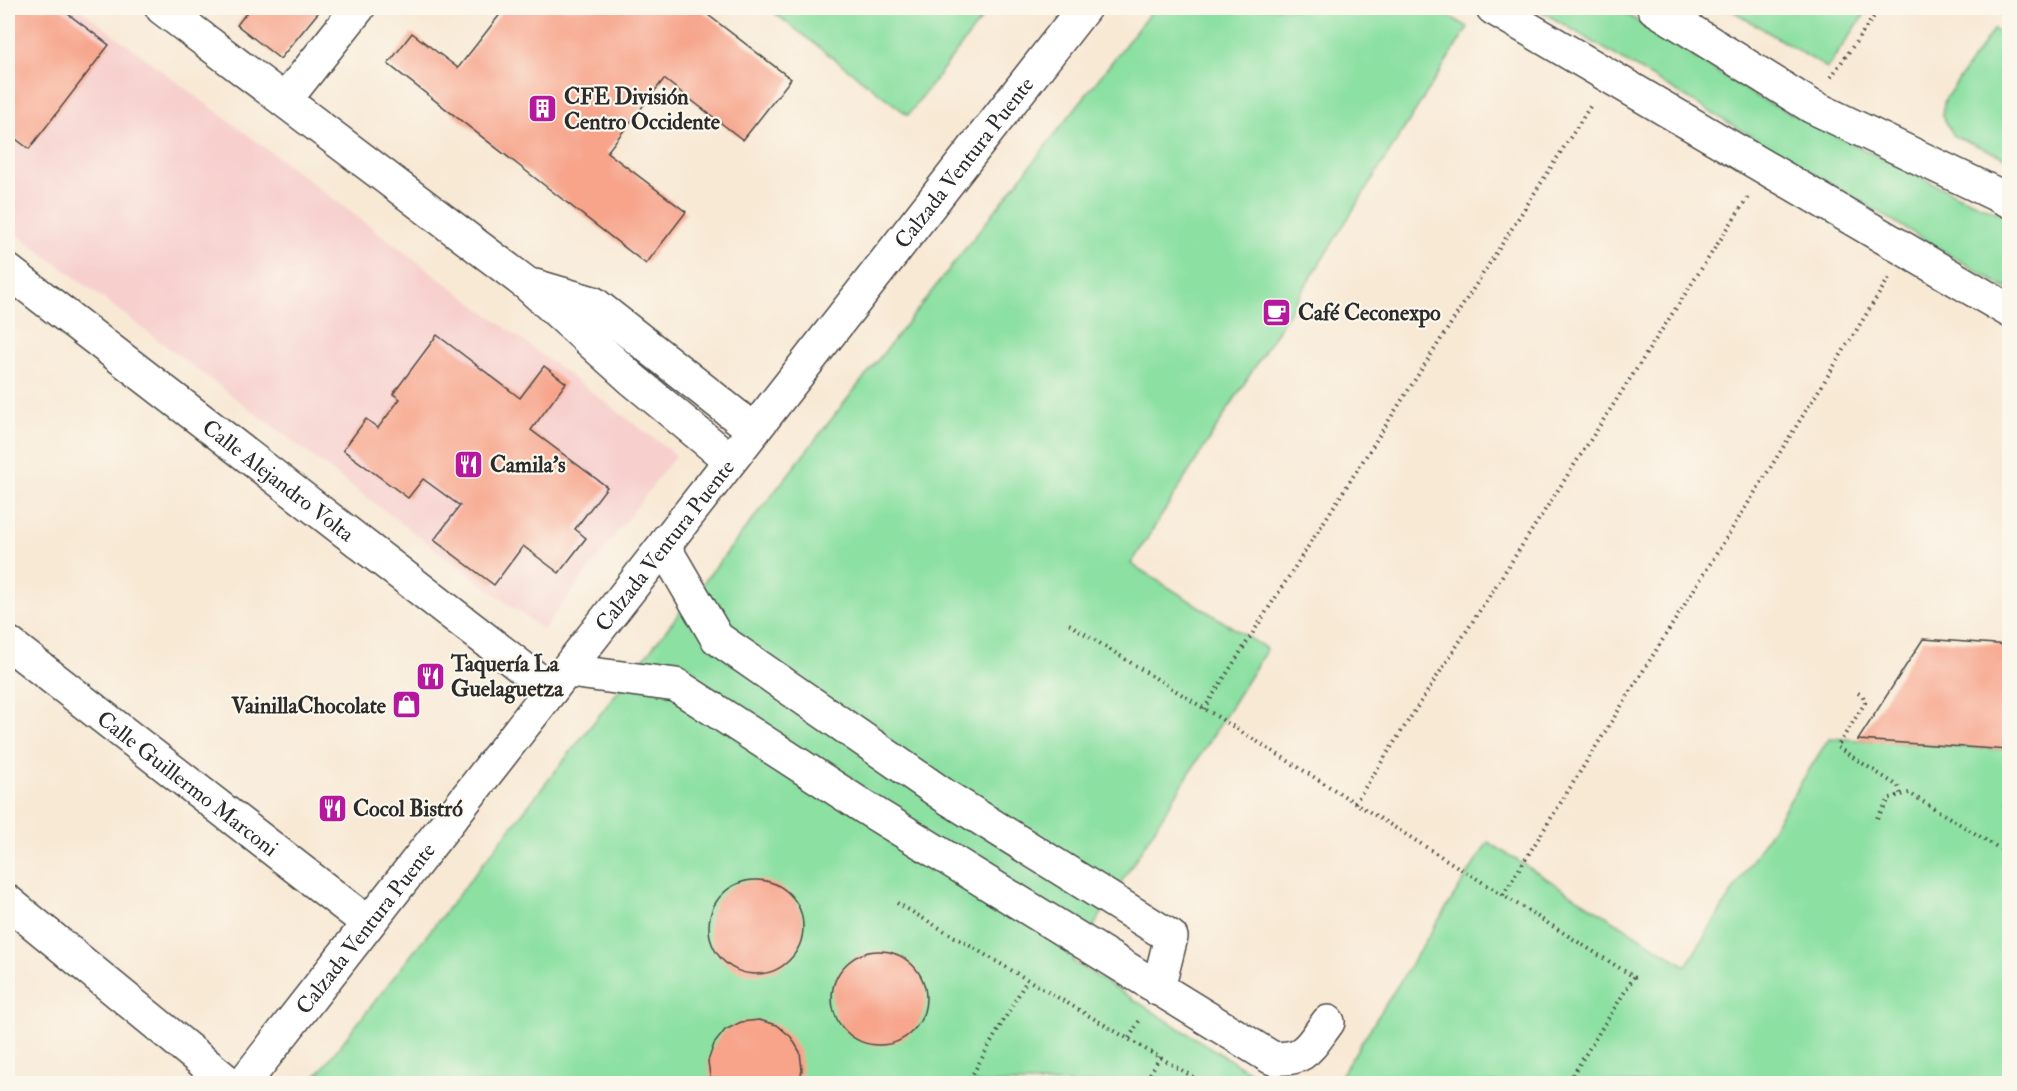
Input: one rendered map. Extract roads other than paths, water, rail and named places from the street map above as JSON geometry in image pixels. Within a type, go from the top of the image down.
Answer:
[{"type":"street","points":[[162,8],[527,284],[632,379],[730,460]]},
{"type":"street","points":[[285,100],[358,8]]},
{"type":"street","name":"Calzada Ventura Puente","points":[[243,1083],[1084,8]]},
{"type":"street","points":[[1493,8],[2010,311]]},
{"type":"street","points":[[1654,8],[1811,106],[2010,201]]},
{"type":"street","name":"Calle Alejandro Volta","points":[[8,271],[557,682]]},
{"type":"street","points":[[527,284],[593,303],[754,430]]},
{"type":"street","points":[[668,539],[664,547],[717,638],[945,796],[1159,925],[1158,989]]},
{"type":"street","name":"Calle Guillermo Marconi","points":[[8,643],[368,923]]},
{"type":"street","points":[[557,682],[569,671],[676,685],[864,807],[1272,1058],[1290,1060],[1304,1054],[1328,1022]]},
{"type":"street","points":[[8,902],[230,1083]]},
{"type":"place","name":"CFE División Centro Occidente","points":[[543,109]]},
{"type":"place","name":"Café Ceconexpo","points":[[1277,312]]},
{"type":"place","name":"Camila's","points":[[469,464]]},
{"type":"place","name":"Taquería La Guelaguetza","points":[[430,676]]},
{"type":"place","name":"VainillaChocolate","points":[[407,705]]},
{"type":"place","name":"Cocol Bistró","points":[[332,808]]}]
